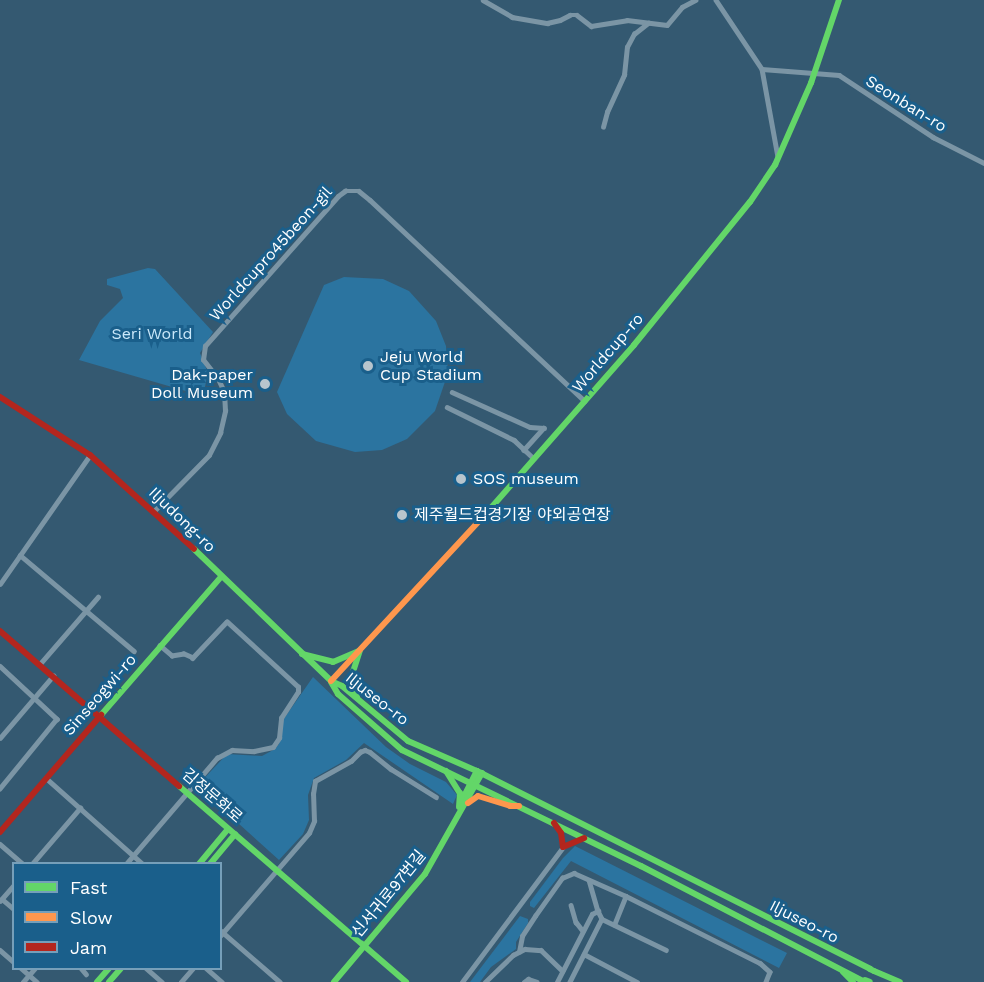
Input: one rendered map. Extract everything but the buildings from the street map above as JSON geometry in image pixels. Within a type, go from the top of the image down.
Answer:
[{"type":"main road","name":"Worldcup-ro","points":[[331,681],[437,568],[634,345],[730,228],[766,180],[814,74],[839,0]]},
{"type":"main road","name":"Iljudong-ro","points":[[1,399],[90,455],[154,511],[331,681]]},
{"type":"main road","name":"Sinseogwi-ro","points":[[0,832],[221,577]]},
{"type":"main road","name":"김정문화로","points":[[0,631],[406,982]]},
{"type":"main road","points":[[301,653],[333,662],[360,650]]},
{"type":"main road","points":[[359,700],[350,681],[360,650]]},
{"type":"main road","name":"Iljuseo-ro","points":[[331,681],[342,686],[408,741],[479,772],[900,982]]},
{"type":"main road","name":"Iljuseo-ro","points":[[331,681],[338,694],[402,750],[554,822],[868,981]]},
{"type":"main road","points":[[433,763],[446,771],[457,785],[461,808]]},
{"type":"main road","name":"신서귀로97번길","points":[[333,982],[425,874],[479,772]]},
{"type":"main road","points":[[461,808],[478,796],[510,806],[521,806]]},
{"type":"main road","points":[[554,822],[561,833],[563,847],[584,838]]},
{"type":"main road","points":[[201,862],[228,829]]},
{"type":"main road","points":[[212,862],[235,834]]},
{"type":"main road","points":[[839,967],[853,982]]},
{"type":"main road","points":[[97,982],[108,970]]},
{"type":"main road","points":[[110,982],[120,970]]},
{"type":"street","points":[[483,0],[512,17],[547,22],[577,15],[591,26],[627,20],[667,25],[682,8],[695,0]]},
{"type":"street","points":[[716,0],[762,69],[778,157]]},
{"type":"street","points":[[603,127],[607,112],[624,75],[627,47],[634,34],[648,23]]},
{"type":"street","name":"Seonban-ro","points":[[762,69],[839,75],[933,137],[984,163]]},
{"type":"street","name":"Worldcupro45beon-gil","points":[[154,511],[208,455],[220,433],[225,411],[224,393],[219,379],[203,360],[205,346],[338,196],[345,191],[359,191],[370,200],[585,401]]},
{"type":"street","points":[[452,392],[530,427],[544,428],[524,450]]},
{"type":"street","points":[[447,407],[514,440],[533,458]]},
{"type":"street","points":[[0,584],[90,455]]},
{"type":"street","points":[[20,555],[134,651]]},
{"type":"street","points":[[39,665],[98,597]]},
{"type":"street","points":[[128,862],[224,753],[273,747],[279,738],[281,718],[298,687],[227,622],[193,658],[184,654],[172,656],[160,646]]},
{"type":"street","points":[[0,789],[57,723],[54,714],[1,670]]},
{"type":"street","points":[[0,738],[53,676]]},
{"type":"street","points":[[277,981],[222,933],[301,845],[312,827],[315,781],[366,750],[436,797]]},
{"type":"street","points":[[46,778],[141,862]]},
{"type":"street","points":[[34,862],[80,808]]},
{"type":"street","points":[[0,844],[21,862]]},
{"type":"street","points":[[462,982],[563,847]]},
{"type":"street","points":[[519,952],[522,936],[562,878],[574,873],[626,896],[760,963],[770,972],[766,982]]},
{"type":"street","points":[[589,879],[602,919],[666,950]]},
{"type":"street","points":[[1,900],[12,887]]},
{"type":"street","points":[[614,925],[626,896]]},
{"type":"street","points":[[571,905],[576,922],[583,931]]},
{"type":"street","points":[[557,982],[592,914],[598,911]]},
{"type":"street","points":[[570,982],[602,919]]},
{"type":"street","points":[[485,982],[493,972],[525,950],[541,950],[563,971]]},
{"type":"street","points":[[0,951],[12,960]]},
{"type":"street","points":[[584,954],[637,982]]},
{"type":"street","points":[[22,970],[37,982]]},
{"type":"street","points":[[23,982],[33,970]]},
{"type":"street","points":[[82,970],[86,974]]},
{"type":"street","points":[[147,970],[162,982]]},
{"type":"street","points":[[181,982],[192,970]]},
{"type":"street","points":[[207,970],[222,982]]},
{"type":"street","points":[[524,982],[528,979],[537,982]]},
{"type":"green space","name":"Seri World","points":[[148,268],[155,269],[213,332],[200,353],[208,373],[203,396],[79,360],[100,321],[123,298],[120,289],[107,285],[107,279]]},
{"type":"green space","name":"Jeju World Cup Stadium","points":[[344,277],[383,279],[409,291],[436,321],[446,346],[448,373],[435,411],[407,439],[382,450],[355,452],[316,441],[287,414],[277,392],[324,285]]},
{"type":"green space","points":[[313,677],[386,747],[410,764],[446,782],[457,795],[453,804],[364,743],[346,760],[314,778],[308,795],[309,820],[303,834],[279,860],[197,786],[227,754],[262,756],[275,749],[279,744],[283,720]]},
{"type":"green space","points":[[575,846],[787,953],[779,968],[571,861],[534,908],[530,906],[530,902],[563,858]]},
{"type":"green space","points":[[520,916],[528,919],[528,923],[516,942],[516,949],[491,967],[480,982],[470,982]]},
{"type":"traffic: fast","points":[[490,509],[634,345],[750,202],[775,165],[811,83],[839,0]]},
{"type":"traffic: fast","points":[[194,549],[331,681],[342,686],[408,741],[477,771],[870,969]]},
{"type":"traffic: fast","points":[[101,715],[221,577]]},
{"type":"traffic: fast","points":[[302,654],[333,662],[359,651]]},
{"type":"traffic: fast","points":[[357,697],[350,681],[360,651]]},
{"type":"traffic: fast","points":[[331,682],[338,694],[402,750],[641,866],[865,982]]},
{"type":"traffic: fast","points":[[446,771],[460,793],[459,807]]},
{"type":"traffic: fast","points":[[461,802],[477,771]]},
{"type":"traffic: fast","points":[[334,982],[425,874],[482,773]]},
{"type":"traffic: fast","points":[[179,786],[406,982]]},
{"type":"traffic: fast","points":[[201,862],[228,829]]},
{"type":"traffic: fast","points":[[212,862],[235,834]]},
{"type":"traffic: fast","points":[[870,969],[874,971]]},
{"type":"traffic: fast","points":[[97,982],[107,970]]},
{"type":"traffic: fast","points":[[109,982],[119,970]]},
{"type":"traffic: fast","points":[[874,971],[900,982]]},
{"type":"traffic: fast","points":[[843,972],[853,982]]},
{"type":"traffic: fast","points":[[865,980],[870,982]]},
{"type":"traffic: slow","points":[[331,681],[490,509]]},
{"type":"traffic: slow","points":[[468,803],[478,796],[510,806],[519,806]]},
{"type":"traffic: jam","points":[[0,397],[90,455],[194,549]]},
{"type":"traffic: jam","points":[[0,631],[179,786]]},
{"type":"traffic: jam","points":[[0,832],[101,715]]},
{"type":"traffic: jam","points":[[554,823],[561,833],[563,847],[584,838]]},
{"type":"place","name":"Jeju World Cup Stadium","points":[[368,366]]},
{"type":"place","name":"Dak-paper Doll Museum","points":[[265,384]]},
{"type":"place","name":"SOS museum","points":[[461,479]]},
{"type":"place","name":"제주월드컵경기장 야외공연장","points":[[402,515]]}]
